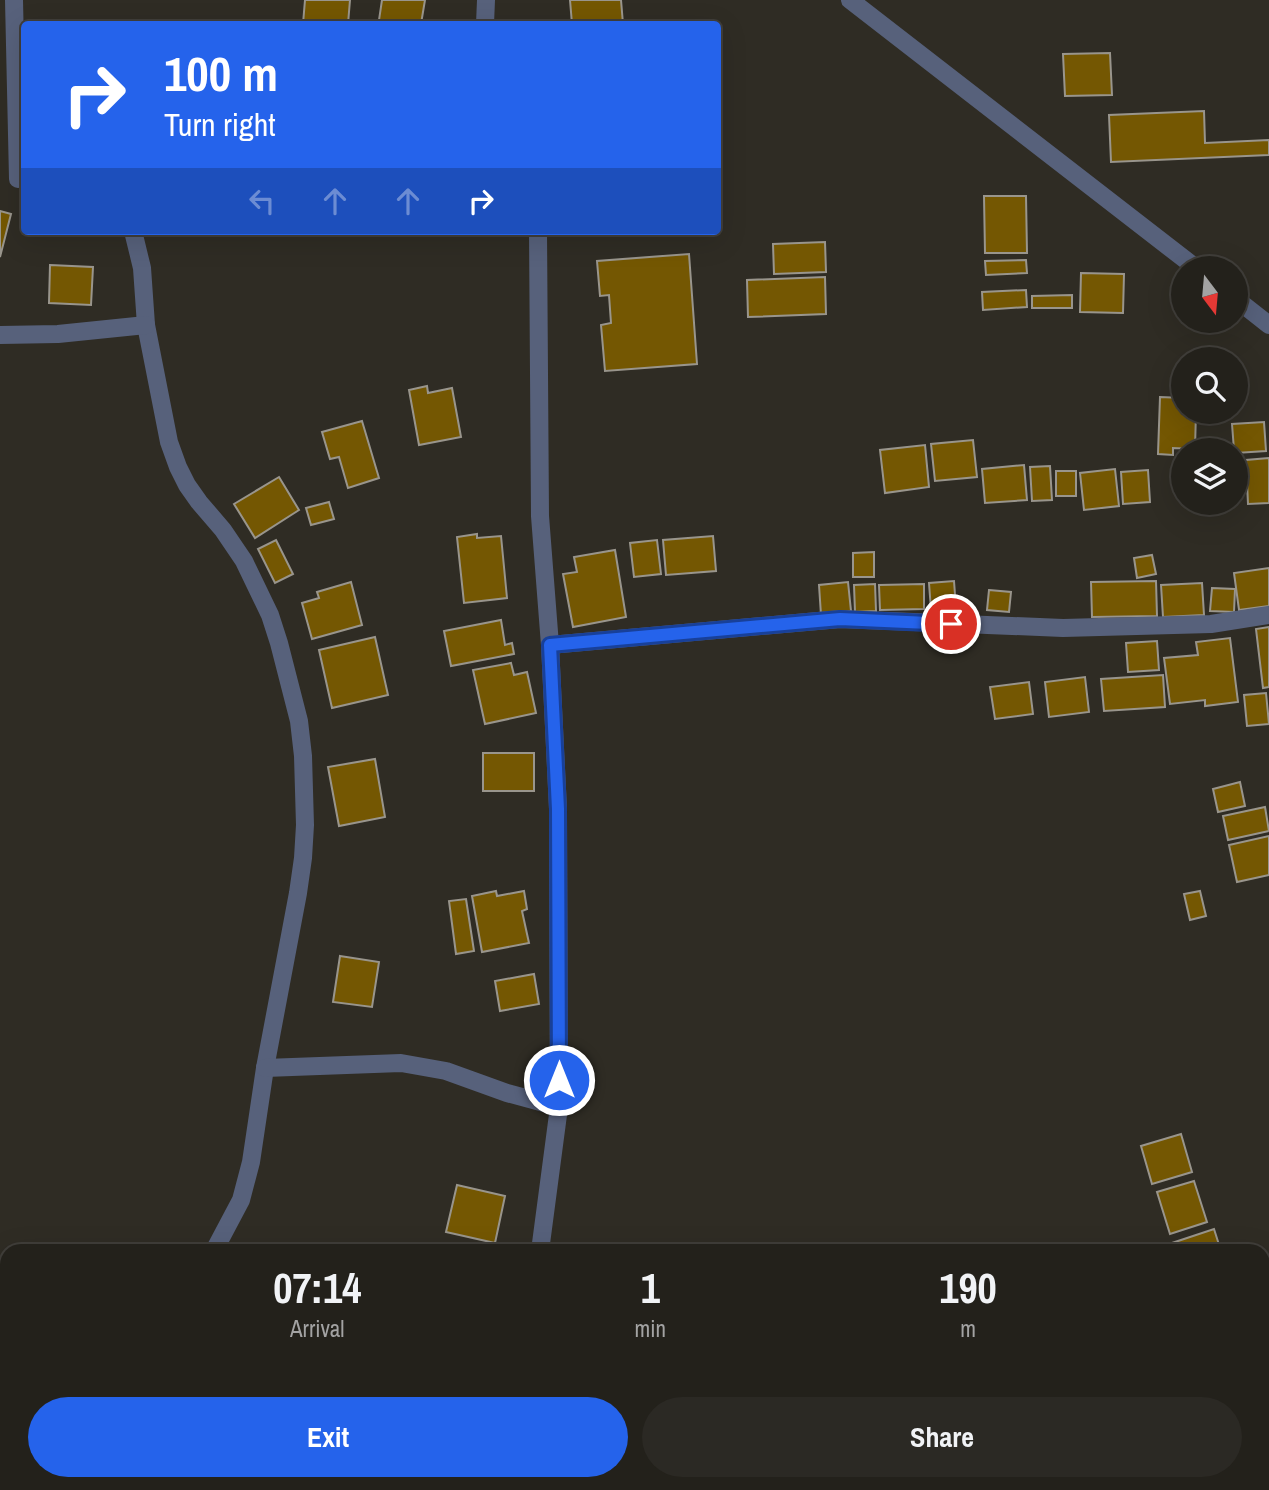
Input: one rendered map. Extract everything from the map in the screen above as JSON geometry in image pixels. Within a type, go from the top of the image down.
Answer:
[{"type":"street","points":[[14,0],[14,179]]},
{"type":"street","points":[[485,21],[486,0]]},
{"type":"street","points":[[850,0],[1181,256]]},
{"type":"street","points":[[134,235],[142,268],[146,325],[169,442],[187,485],[244,561],[270,614],[299,721],[305,791],[303,858],[251,1162],[247,1181],[233,1217],[218,1244]]},
{"type":"street","points":[[538,235],[540,516],[558,809],[559,1107],[541,1244]]},
{"type":"street","points":[[1248,308],[1269,325]]},
{"type":"street","points":[[0,335],[58,334],[146,325]]},
{"type":"street","points":[[550,645],[840,619],[1063,628],[1211,624],[1269,615]]},
{"type":"street","points":[[265,1068],[401,1063],[446,1071],[507,1093],[559,1107]]},
{"type":"building","points":[[305,0],[350,0],[348,21],[303,21]]},
{"type":"building","points":[[382,0],[425,0],[422,21],[379,20]]},
{"type":"building","points":[[570,0],[621,0],[623,21],[572,21]]},
{"type":"building","points":[[1110,53],[1112,95],[1065,96],[1063,54]]},
{"type":"building","points":[[1204,111],[1205,143],[1269,140],[1269,155],[1111,162],[1109,115]]},
{"type":"building","points":[[984,196],[1026,196],[1027,253],[985,253]]},
{"type":"building","points":[[0,211],[11,214],[0,257]]},
{"type":"building","points":[[825,242],[826,272],[774,274],[773,244]]},
{"type":"building","points":[[689,254],[697,364],[605,371],[601,325],[611,323],[609,295],[600,296],[597,261]]},
{"type":"building","points":[[1026,260],[1027,273],[986,275],[985,261]]},
{"type":"building","points":[[50,265],[93,267],[91,305],[49,303]]},
{"type":"building","points":[[1081,273],[1124,274],[1123,313],[1080,312]]},
{"type":"building","points":[[825,277],[826,314],[748,317],[747,280]]},
{"type":"building","points":[[1026,290],[1027,307],[983,310],[982,292]]},
{"type":"building","points":[[1072,295],[1072,308],[1032,308],[1032,296]]},
{"type":"building","points":[[427,386],[428,393],[452,388],[461,437],[419,445],[409,390]]},
{"type":"building","points":[[1160,397],[1171,397],[1171,424],[1196,424],[1195,438],[1171,438],[1171,455],[1158,454]]},
{"type":"building","points":[[362,421],[379,478],[348,488],[339,457],[330,459],[322,432]]},
{"type":"building","points":[[1264,422],[1266,451],[1248,452],[1248,438],[1233,438],[1232,424]]},
{"type":"building","points":[[973,440],[977,477],[935,481],[931,444]]},
{"type":"building","points":[[925,445],[929,487],[885,493],[880,450]]},
{"type":"building","points":[[1269,458],[1269,503],[1248,504],[1248,460]]},
{"type":"building","points":[[1024,465],[1027,500],[985,503],[982,469]]},
{"type":"building","points":[[1050,466],[1052,500],[1032,501],[1030,467]]},
{"type":"building","points":[[1115,469],[1119,506],[1084,510],[1080,473]]},
{"type":"building","points":[[1148,470],[1150,502],[1123,504],[1121,472]]},
{"type":"building","points":[[1056,471],[1076,471],[1076,496],[1056,496]]},
{"type":"building","points":[[279,477],[299,510],[255,538],[234,504]]},
{"type":"building","points":[[329,502],[334,519],[311,525],[306,508]]},
{"type":"building","points":[[477,534],[477,538],[501,536],[507,598],[464,603],[457,537]]},
{"type":"building","points":[[713,536],[716,571],[666,575],[663,540]]},
{"type":"building","points":[[276,540],[293,574],[275,583],[258,549]]},
{"type":"building","points":[[657,540],[661,574],[634,577],[630,543]]},
{"type":"building","points":[[615,550],[626,617],[573,627],[563,574],[577,572],[574,557]]},
{"type":"building","points":[[874,552],[874,577],[853,577],[853,553]]},
{"type":"building","points":[[1152,555],[1156,574],[1137,578],[1134,558]]},
{"type":"building","points":[[1269,568],[1269,606],[1239,610],[1234,573]]},
{"type":"building","points":[[954,581],[956,608],[931,610],[929,583]]},
{"type":"building","points":[[1156,581],[1157,616],[1092,617],[1091,582]]},
{"type":"building","points":[[351,582],[362,625],[312,639],[302,603],[319,598],[317,592]]},
{"type":"building","points":[[848,582],[851,611],[821,615],[819,585]]},
{"type":"building","points":[[1202,583],[1204,615],[1163,617],[1161,585]]},
{"type":"building","points":[[875,584],[876,611],[855,612],[854,585]]},
{"type":"building","points":[[924,584],[924,609],[880,610],[879,585]]},
{"type":"building","points":[[1212,588],[1235,589],[1234,612],[1210,611]]},
{"type":"building","points":[[989,590],[1011,592],[1009,612],[987,610]]},
{"type":"building","points":[[501,620],[505,645],[512,643],[514,654],[451,666],[444,631]]},
{"type":"building","points":[[1269,627],[1269,687],[1263,688],[1256,629]]},
{"type":"building","points":[[375,637],[388,695],[332,708],[319,650]]},
{"type":"building","points":[[1230,638],[1238,702],[1205,706],[1205,700],[1170,704],[1164,658],[1198,655],[1196,642]]},
{"type":"building","points":[[1157,641],[1159,670],[1128,672],[1126,643]]},
{"type":"building","points":[[511,663],[514,675],[527,672],[536,713],[485,724],[473,670]]},
{"type":"building","points":[[1163,675],[1165,707],[1104,711],[1101,679]]},
{"type":"building","points":[[1085,677],[1089,712],[1049,717],[1045,682]]},
{"type":"building","points":[[1029,682],[1033,714],[995,719],[990,687]]},
{"type":"building","points":[[1266,693],[1269,724],[1247,726],[1244,695]]},
{"type":"building","points":[[483,753],[534,753],[534,791],[483,791]]},
{"type":"building","points":[[375,759],[385,817],[339,826],[328,767]]},
{"type":"building","points":[[1240,782],[1245,806],[1218,812],[1213,789]]},
{"type":"building","points":[[1265,807],[1269,831],[1228,840],[1223,816]]},
{"type":"building","points":[[1269,836],[1269,875],[1237,882],[1229,845]]},
{"type":"building","points":[[496,891],[497,896],[524,891],[527,909],[522,911],[529,943],[482,952],[472,896]]},
{"type":"building","points":[[1200,891],[1206,916],[1190,920],[1184,894]]},
{"type":"building","points":[[466,899],[474,951],[456,954],[449,901]]},
{"type":"building","points":[[340,956],[379,962],[372,1007],[333,1002]]},
{"type":"building","points":[[534,974],[539,1004],[500,1011],[495,981]]},
{"type":"building","points":[[1181,1134],[1192,1172],[1152,1184],[1141,1146]]},
{"type":"building","points":[[1194,1181],[1207,1222],[1170,1234],[1157,1192]]},
{"type":"building","points":[[457,1185],[505,1196],[495,1243],[446,1232]]},
{"type":"building","points":[[1214,1229],[1219,1244],[1172,1244]]},
{"type":"route","points":[[559,1080],[558,809],[550,645],[840,619],[951,624]]}]
